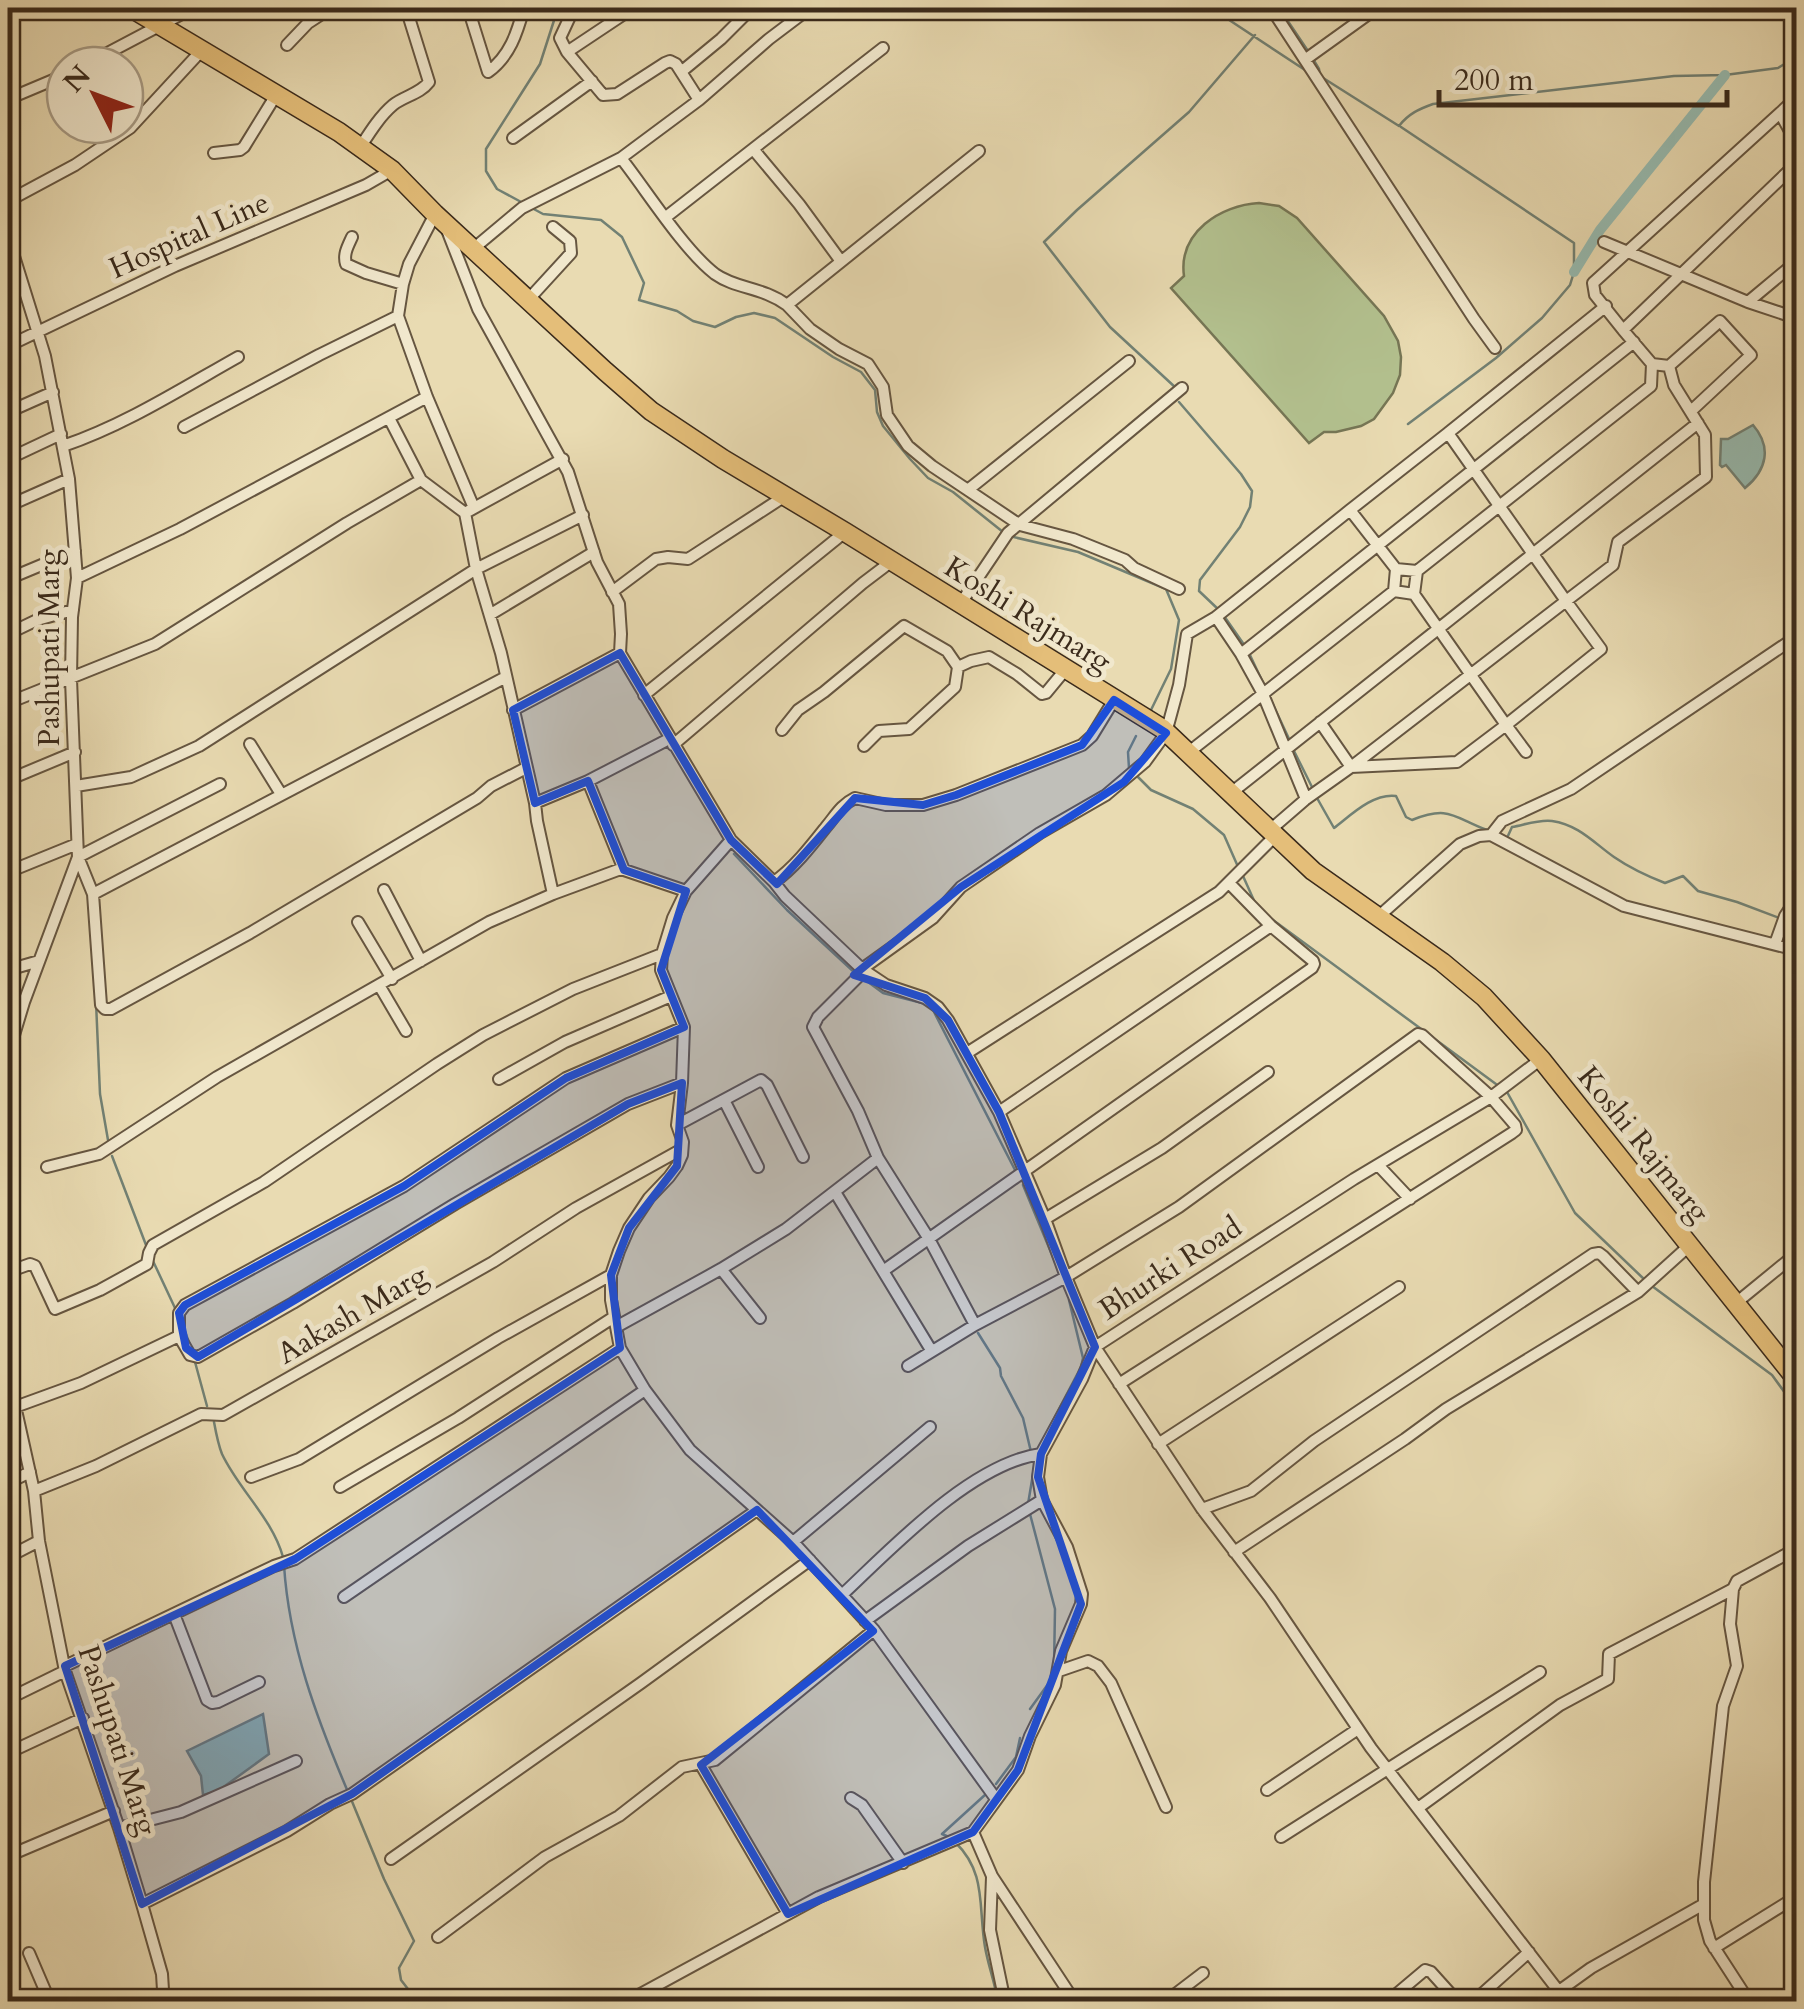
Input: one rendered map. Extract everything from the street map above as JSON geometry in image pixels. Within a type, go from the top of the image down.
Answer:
[{"type":"main road","name":"Koshi Rajmarg","points":[[131,8],[361,146],[392,170],[651,412],[1165,731],[1313,871],[1442,962],[1484,997],[1541,1059],[1796,1379]]},
{"type":"street","points":[[123,45],[193,8]]},
{"type":"street","points":[[287,45],[308,22],[331,8]]},
{"type":"street","points":[[361,146],[396,102],[425,89],[429,82],[406,8]]},
{"type":"street","points":[[468,8],[488,72],[505,57],[524,8]]},
{"type":"street","points":[[574,8],[560,38],[602,95],[617,94],[670,62],[676,64],[699,100]]},
{"type":"street","points":[[567,52],[633,8]]},
{"type":"street","points":[[681,72],[752,8]]},
{"type":"street","points":[[473,249],[528,205],[621,158],[699,100],[769,38],[810,8]]},
{"type":"street","points":[[1270,8],[1495,348]]},
{"type":"street","points":[[1306,59],[1377,8]]},
{"type":"street","points":[[666,218],[882,48]]},
{"type":"street","points":[[8,201],[75,165],[130,128],[202,50]]},
{"type":"street","points":[[513,138],[592,81]]},
{"type":"street","points":[[8,99],[45,83]]},
{"type":"street","points":[[214,153],[244,147],[276,95]]},
{"type":"street","points":[[1651,386],[1652,364],[1595,294],[1594,283],[1796,98]]},
{"type":"street","points":[[1780,112],[1796,142]]},
{"type":"street","points":[[753,150],[840,260]]},
{"type":"street","points":[[786,305],[980,151]]},
{"type":"street","points":[[621,158],[712,272],[725,280],[773,294],[810,329],[868,364],[883,386],[888,415],[908,446],[932,466],[1020,525],[1125,560],[1179,589]]},
{"type":"street","points":[[1623,330],[1796,164]]},
{"type":"street","name":"Hospital Line","points":[[8,346],[175,266],[366,185],[392,170]]},
{"type":"street","points":[[439,217],[409,264],[398,316],[469,510],[476,569],[506,677],[552,894]]},
{"type":"street","points":[[439,217],[478,309],[562,459],[594,552],[619,604],[620,654],[731,840],[863,970],[886,985],[925,998],[938,1007],[1000,1112],[1095,1346],[1119,1384],[1202,1510],[1270,1598],[1358,1729],[1567,2002]]},
{"type":"street","points":[[528,300],[571,253],[570,241],[553,227]]},
{"type":"street","name":"Pashupati Marg","points":[[8,237],[53,392],[69,479],[77,578],[71,679],[78,857],[9,1040],[8,1055]]},
{"type":"street","points":[[352,237],[344,258],[346,264],[402,284]]},
{"type":"street","points":[[1604,242],[1796,318]]},
{"type":"street","points":[[1748,302],[1796,262]]},
{"type":"street","points":[[975,1325],[878,1158],[813,1027],[818,1017],[863,970],[933,918],[961,888],[1106,795],[1144,762],[1165,731],[1179,685],[1187,634],[1232,606],[1606,306]]},
{"type":"street","points":[[184,427],[398,316]]},
{"type":"street","points":[[1652,364],[1670,366],[1720,321],[1751,356],[1690,411]]},
{"type":"street","points":[[1243,652],[1634,342]]},
{"type":"street","points":[[8,459],[121,423],[238,356]]},
{"type":"street","points":[[969,489],[1129,361]]},
{"type":"street","points":[[967,1053],[1231,882],[1312,794],[1613,565],[1618,542],[1706,477],[1705,435],[1674,385],[1670,366]]},
{"type":"street","points":[[1526,752],[1414,594],[1417,572],[1651,386],[1674,385]]},
{"type":"street","points":[[961,603],[1005,537],[1182,388]]},
{"type":"street","points":[[8,412],[53,392]]},
{"type":"street","points":[[77,578],[180,529],[427,397]]},
{"type":"street","points":[[388,418],[422,480],[469,510]]},
{"type":"street","points":[[1230,793],[1698,424]]},
{"type":"street","points":[[1352,767],[1457,762],[1600,649],[1448,433]]},
{"type":"street","points":[[469,510],[562,459]]},
{"type":"street","points":[[8,506],[69,479]]},
{"type":"street","points":[[8,702],[155,644],[422,480]]},
{"type":"street","points":[[612,592],[656,558],[688,559],[785,496]]},
{"type":"street","points":[[1350,510],[1396,569],[1394,591]]},
{"type":"street","points":[[76,786],[130,777],[199,746],[476,569],[583,515]]},
{"type":"street","points":[[644,694],[845,532]]},
{"type":"street","points":[[8,579],[74,551]]},
{"type":"street","points":[[491,614],[594,552]]},
{"type":"street","points":[[535,802],[672,742],[892,561]]},
{"type":"street","points":[[1396,569],[1417,572]]},
{"type":"street","points":[[1188,752],[1394,591],[1414,594]]},
{"type":"street","points":[[8,634],[36,620],[73,610]]},
{"type":"street","points":[[1218,616],[1265,690],[1312,794]]},
{"type":"street","points":[[782,730],[798,710],[904,626],[947,651],[958,667],[955,687],[909,728],[880,731],[864,746]]},
{"type":"street","points":[[1378,916],[1460,844],[1494,832],[1509,817],[1571,789],[1796,636]]},
{"type":"street","points":[[513,710],[620,654]]},
{"type":"street","points":[[958,667],[988,657],[1042,694],[1065,670]]},
{"type":"street","points":[[93,894],[506,677]]},
{"type":"street","points":[[774,882],[786,874],[843,804],[855,798],[886,806],[923,804],[956,795],[1082,745],[1114,700]]},
{"type":"street","points":[[1320,722],[1352,767]]},
{"type":"street","points":[[250,744],[281,794]]},
{"type":"street","points":[[8,780],[75,752]]},
{"type":"street","points":[[220,784],[78,857],[93,894],[101,1004],[108,1010],[250,933],[477,798],[490,786],[526,768]]},
{"type":"street","points":[[588,781],[624,870]]},
{"type":"street","points":[[1494,832],[1624,906],[1796,950]]},
{"type":"street","points":[[731,840],[686,892],[662,954],[661,970],[684,1027],[678,1125],[682,1149],[677,1166],[630,1228],[611,1276],[620,1348],[690,1450],[793,1542],[869,1626],[996,1799]]},
{"type":"street","points":[[8,872],[77,844]]},
{"type":"street","points":[[47,1167],[99,1154],[217,1076],[489,922],[552,894],[618,870],[686,892]]},
{"type":"street","points":[[883,1271],[1312,968],[1313,961],[1271,926],[1231,882]]},
{"type":"street","points":[[384,890],[421,961]]},
{"type":"street","points":[[1775,944],[1796,899]]},
{"type":"street","points":[[358,922],[392,979]]},
{"type":"street","points":[[1000,1112],[1271,926]]},
{"type":"street","points":[[8,1272],[30,1264],[35,1266],[55,1309],[100,1290],[147,1264],[153,1245],[264,1182],[483,1036],[573,990],[662,954]]},
{"type":"street","points":[[8,970],[40,961]]},
{"type":"street","points":[[379,984],[406,1031]]},
{"type":"street","points":[[499,1079],[566,1042],[671,996]]},
{"type":"street","points":[[682,1083],[628,1104],[293,1303],[194,1356],[179,1336],[179,1316],[185,1305],[404,1186],[566,1078],[684,1027]]},
{"type":"street","points":[[908,1366],[975,1325],[1066,1278],[1179,1207],[1418,1034],[1494,1095],[1516,1130],[1119,1384]]},
{"type":"street","name":"Bhurki Road","points":[[626,2002],[819,1898],[968,1834],[1018,1770],[1056,1685],[1062,1652],[1078,1613],[1082,1594],[1067,1547],[1042,1500],[1038,1477],[1041,1454],[1082,1379],[1095,1346],[1494,1095],[1541,1059]]},
{"type":"street","points":[[1045,1218],[1162,1148],[1268,1072]]},
{"type":"street","points":[[678,1125],[759,1080],[764,1081],[804,1158]]},
{"type":"street","points":[[724,1100],[758,1167]]},
{"type":"street","name":"Aakash Marg","points":[[34,1491],[96,1466],[202,1414],[223,1416],[682,1149]]},
{"type":"street","points":[[340,1487],[615,1322],[721,1269],[786,1229],[878,1158]]},
{"type":"street","points":[[1378,1165],[1410,1199]]},
{"type":"street","points":[[836,1192],[931,1350]]},
{"type":"street","points":[[1234,1552],[1446,1409],[1641,1290],[1690,1244]]},
{"type":"street","points":[[1202,1510],[1251,1491],[1314,1441],[1593,1254],[1603,1256],[1641,1290]]},
{"type":"street","points":[[1736,1303],[1796,1254]]},
{"type":"street","points":[[721,1269],[760,1318]]},
{"type":"street","points":[[251,1478],[299,1459],[498,1338],[611,1276]]},
{"type":"street","points":[[1158,1444],[1399,1287]]},
{"type":"street","points":[[12,1405],[81,1383],[179,1336]]},
{"type":"street","points":[[8,1698],[284,1563],[620,1348]]},
{"type":"street","name":"Pashupati Marg","points":[[8,1374],[34,1491],[39,1542],[65,1668],[120,1828],[162,1974],[159,2002]]},
{"type":"street","points":[[344,1597],[646,1390]]},
{"type":"street","points":[[793,1542],[930,1427]]},
{"type":"street","points":[[842,1594],[960,1490],[982,1476],[1041,1454]]},
{"type":"street","points":[[8,1483],[30,1472]]},
{"type":"street","points":[[438,1937],[545,1857],[619,1816],[682,1768],[716,1760],[869,1626],[968,1546],[1042,1500]]},
{"type":"street","points":[[142,1904],[288,1831],[349,1795],[757,1510]]},
{"type":"street","points":[[8,1557],[39,1542]]},
{"type":"street","points":[[1738,2002],[1743,1992],[1714,1948],[1704,1920],[1704,1882],[1724,1706],[1737,1666],[1730,1624],[1733,1589],[1738,1581],[1796,1550]]},
{"type":"street","points":[[392,1859],[810,1560]]},
{"type":"street","points":[[1418,1808],[1560,1705],[1608,1679],[1609,1654],[1733,1589]]},
{"type":"street","points":[[174,1614],[206,1700],[218,1702],[259,1682]]},
{"type":"street","points":[[1059,1671],[1088,1660],[1111,1682],[1166,1807]]},
{"type":"street","points":[[1281,1837],[1540,1672]]},
{"type":"street","points":[[8,1752],[83,1718]]},
{"type":"street","points":[[1267,1790],[1358,1729]]},
{"type":"street","points":[[120,1828],[181,1812],[296,1762]]},
{"type":"street","points":[[701,1765],[788,1914]]},
{"type":"street","points":[[851,1798],[862,1806],[903,1863]]},
{"type":"street","points":[[8,1856],[114,1811]]},
{"type":"street","points":[[968,1834],[1075,2002]]},
{"type":"street","points":[[992,1876],[990,1930],[1005,2002]]},
{"type":"street","points":[[1714,1948],[1796,1897]]},
{"type":"street","points":[[1559,1991],[1591,1968],[1704,1904]]},
{"type":"street","points":[[1472,2002],[1529,1952]]},
{"type":"street","points":[[29,1953],[50,2002]]},
{"type":"street","points":[[1386,2002],[1425,1970],[1458,2002]]},
{"type":"street","points":[[1165,2002],[1203,1973]]},
{"type":"street","points":[[649,1988],[657,2002]]},
{"type":"highlighted area","points":[[620,653],[731,840],[777,884],[855,798],[923,805],[956,795],[1082,745],[1114,700],[1166,733],[1124,782],[961,887],[854,975],[925,998],[948,1020],[999,1112],[1095,1347],[1041,1454],[1038,1477],[1081,1604],[1018,1770],[973,1832],[788,1914],[701,1765],[873,1631],[757,1510],[352,1794],[142,1904],[65,1666],[295,1559],[620,1348],[611,1275],[629,1228],[677,1166],[682,1083],[628,1104],[198,1357],[186,1348],[179,1313],[185,1305],[404,1186],[566,1078],[684,1027],[661,970],[686,891],[624,870],[588,781],[535,803],[513,710]]},
{"type":"green space","points":[[1259,203],[1279,206],[1297,218],[1384,316],[1398,341],[1400,375],[1393,393],[1374,419],[1361,426],[1324,432],[1309,443],[1171,288],[1184,276],[1188,246],[1205,224],[1230,209]]},
{"type":"water","points":[[1753,425],[1763,442],[1764,458],[1758,474],[1745,488],[1726,465],[1720,465],[1721,439]]},
{"type":"water","points":[[263,1714],[269,1754],[218,1791],[203,1795],[201,1776],[187,1751]]},
{"type":"waterway","points":[[523,203],[497,189],[486,171],[486,149],[540,64],[558,8]]},
{"type":"waterway","points":[[1211,8],[1305,70]]},
{"type":"waterway","points":[[1279,8],[1308,51],[1317,45]]},
{"type":"waterway","points":[[1176,388],[1110,327],[1044,242],[1189,112],[1255,35]]},
{"type":"waterway","points":[[1313,59],[1320,76],[1399,126],[1414,112],[1433,104],[1674,76],[1725,75],[1778,68],[1796,57]]},
{"type":"waterway","points":[[1574,272],[1600,230],[1725,75]]},
{"type":"waterway","points":[[1401,127],[1574,243],[1570,285],[1542,318],[1408,424]]},
{"type":"waterway","points":[[530,207],[543,214],[601,220],[622,237],[644,283],[639,300],[715,327],[754,313],[775,318],[861,372],[875,390],[883,426],[910,459],[928,478],[953,492],[1003,532]]},
{"type":"waterway","points":[[1179,402],[1252,491],[1250,507],[1240,527],[1200,580],[1199,591],[1219,610]]},
{"type":"waterway","points":[[1009,536],[1078,552],[1166,589],[1179,620],[1171,669],[1150,712]]},
{"type":"waterway","points":[[1224,616],[1245,646]]},
{"type":"waterway","points":[[1249,653],[1265,687]]},
{"type":"waterway","points":[[1268,694],[1290,741]]},
{"type":"waterway","points":[[1129,768],[1128,752],[1136,736]]},
{"type":"waterway","points":[[1293,749],[1314,791]]},
{"type":"waterway","points":[[1134,773],[1151,790],[1193,809],[1224,835],[1239,869]]},
{"type":"waterway","points":[[1317,798],[1334,828],[1371,801],[1396,796],[1406,817],[1412,820],[1443,813],[1487,830]]},
{"type":"waterway","points":[[1503,836],[1507,838],[1512,827],[1532,822],[1562,823],[1652,878],[1665,883],[1683,876],[1698,891],[1782,919]]},
{"type":"waterway","points":[[734,854],[854,972]]},
{"type":"waterway","points":[[1243,876],[1256,905]]},
{"type":"waterway","points":[[1269,917],[1500,1087]]},
{"type":"waterway","points":[[864,979],[883,993],[926,1004],[933,1010],[1015,1170]]},
{"type":"waterway","points":[[96,1002],[100,1094],[108,1140]]},
{"type":"waterway","points":[[1507,1092],[1575,1213],[1646,1281]]},
{"type":"waterway","points":[[112,1156],[146,1245]]},
{"type":"waterway","points":[[1023,1185],[1055,1262]]},
{"type":"waterway","points":[[153,1261],[175,1308]]},
{"type":"waterway","points":[[1652,1286],[1772,1375],[1796,1408]]},
{"type":"waterway","points":[[1039,1447],[1083,1358],[1069,1300]]},
{"type":"waterway","points":[[184,1329],[190,1345]]},
{"type":"waterway","points":[[978,1333],[1000,1368],[1023,1418],[1031,1452]]},
{"type":"waterway","points":[[195,1362],[207,1406]]},
{"type":"waterway","points":[[214,1422],[222,1454],[271,1530],[283,1557]]},
{"type":"waterway","points":[[1028,1504],[1035,1462]]},
{"type":"waterway","points":[[1030,1514],[1055,1609],[1054,1667]]},
{"type":"waterway","points":[[284,1565],[298,1653],[348,1792]]},
{"type":"waterway","points":[[1030,1709],[1051,1680]]},
{"type":"waterway","points":[[996,1784],[1016,1757],[1020,1738]]},
{"type":"waterway","points":[[949,1837],[942,1834],[986,1794]]},
{"type":"waterway","points":[[351,1799],[414,1941],[399,1968],[401,1980],[418,2002]]},
{"type":"waterway","points":[[955,1842],[977,1878],[985,1947],[998,2002]]},
{"type":"waterway","points":[[1039,2002],[1060,1989]]}]
